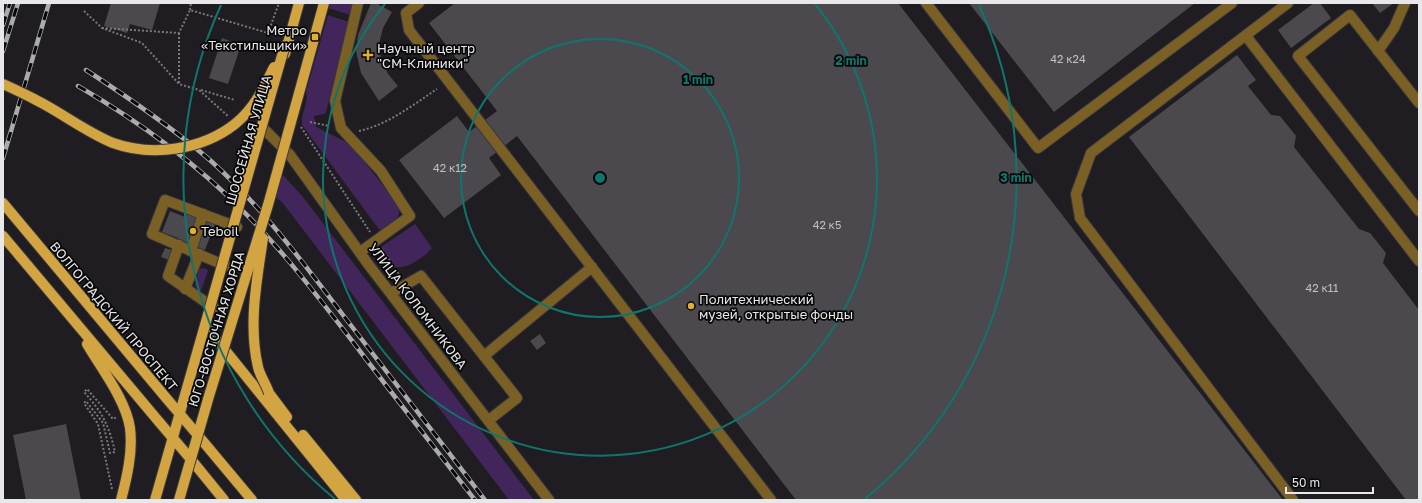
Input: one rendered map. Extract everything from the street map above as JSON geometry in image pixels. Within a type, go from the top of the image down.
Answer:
[{"type":"main road","name":"ЮГО-ВОСТОЧНАЯ ХОРДА","points":[[156,497],[296,3]]},
{"type":"main road","name":"ШОССЕЙНАЯ УЛИЦА","points":[[156,497],[208,329],[265,130],[299,3]]},
{"type":"main road","name":"ЮГО-ВОСТОЧНАЯ ХОРДА","points":[[179,500],[211,389],[268,205],[324,3]]},
{"type":"main road","points":[[3,84],[36,100],[113,143],[134,148],[155,150],[177,149],[199,143],[220,134],[235,124],[261,93],[285,45]]},
{"type":"main road","points":[[268,205],[254,295],[253,320],[258,368],[269,392],[356,500]]},
{"type":"main road","name":"ВОЛГОГРАДСКИЙ ПРОСПЕКТ","points":[[5,206],[252,500]]},
{"type":"main road","points":[[3,236],[224,500]]},
{"type":"main road","points":[[69,315],[121,413],[130,427],[130,451],[121,500]]},
{"type":"main road","points":[[208,329],[346,500]]},
{"type":"street","points":[[358,3],[335,101],[341,128],[381,171],[410,216],[360,252]]},
{"type":"street","points":[[419,3],[406,13],[410,30],[771,500]]},
{"type":"street","points":[[926,3],[1038,148],[1232,3]]},
{"type":"street","points":[[1288,3],[1091,153],[1076,194],[1080,218],[1293,500]]},
{"type":"street","points":[[1378,51],[1394,28],[1405,3]]},
{"type":"street","points":[[1419,103],[1350,15],[1298,56],[1419,211]]},
{"type":"street","points":[[1246,36],[1419,261]]},
{"type":"street","name":"УЛИЦА КОЛОМНИКОВА","points":[[265,130],[290,155],[360,252],[549,500]]},
{"type":"street","points":[[226,266],[152,234],[165,200],[203,214],[238,222]]},
{"type":"street","points":[[185,289],[203,214]]},
{"type":"street","points":[[179,246],[168,276],[214,308]]},
{"type":"street","points":[[484,356],[592,267]]},
{"type":"street","points":[[391,293],[421,276],[517,398],[489,420]]},
{"type":"path","points":[[179,84],[179,33],[190,10],[191,3]]},
{"type":"path","points":[[190,10],[268,33],[279,3]]},
{"type":"path","points":[[84,12],[102,28],[142,43],[179,84],[235,100]]},
{"type":"path","points":[[102,28],[179,33]]},
{"type":"path","points":[[310,122],[358,132],[370,129],[407,110],[437,89]]},
{"type":"path","points":[[199,90],[231,119]]},
{"type":"path","points":[[300,126],[406,285]]},
{"type":"path","points":[[113,493],[98,424],[84,404],[86,401],[103,423],[110,453],[115,452],[110,430],[97,406],[84,392],[88,389],[112,419],[121,413]]},
{"type":"shaded area","points":[[329,3],[355,3],[350,15],[328,8]]},
{"type":"shaded area","points":[[328,15],[349,22],[325,114],[314,116],[316,127],[352,145],[399,207],[397,219],[381,232],[302,125],[302,117],[307,96],[306,92]]},
{"type":"shaded area","points":[[282,174],[303,197],[534,500],[509,500],[282,202],[272,195]]},
{"type":"shaded area","points":[[415,224],[432,248],[421,258],[410,264],[395,267],[381,247]]},
{"type":"shaded area","points":[[199,269],[207,269],[208,271],[201,291],[195,286]]},
{"type":"building","points":[[111,3],[160,3],[152,30],[130,24],[127,33],[104,26]]},
{"type":"building","name":"Научный центр \"СМ-Клиники\"","points":[[371,3],[376,3],[392,12],[383,28],[379,44],[381,59],[388,74],[398,86],[379,101],[361,73],[356,51],[358,35]]},
{"type":"building","points":[[455,3],[898,3],[1283,500],[796,500],[517,136],[489,158],[501,175],[444,218],[399,160],[457,116],[469,132],[497,111],[429,23]]},
{"type":"building","points":[[969,3],[1195,3],[1054,112]]},
{"type":"building","points":[[1314,3],[1320,3],[1331,18],[1291,48],[1278,30]]},
{"type":"building","points":[[1372,3],[1394,3],[1380,13]]},
{"type":"building","points":[[222,38],[241,45],[228,84],[209,78]]},
{"type":"building","points":[[1237,55],[1256,80],[1248,86],[1271,115],[1280,116],[1296,136],[1294,147],[1359,229],[1370,233],[1386,253],[1383,263],[1419,310],[1419,500],[1406,500],[1129,137]]},
{"type":"building","points":[[170,211],[185,217],[187,213],[215,224],[205,250],[177,240],[178,238],[162,232]]},
{"type":"building","points":[[165,248],[172,250],[169,260],[161,257]]},
{"type":"building","points":[[540,334],[546,343],[537,350],[530,341]]},
{"type":"building","points":[[66,424],[81,500],[26,500],[13,435]]},
{"type":"railway","points":[[3,25],[10,3]]},
{"type":"railway","points":[[3,51],[18,3]]},
{"type":"railway","points":[[3,158],[49,3]]},
{"type":"railway","points":[[86,70],[181,136],[211,161],[247,196],[296,254],[485,500]]},
{"type":"railway","points":[[78,86],[122,113],[186,159],[259,227],[314,292],[475,500]]},
{"type":"place","name":"Метро «Текстильщики»","points":[[315,37]]},
{"type":"place","name":"Научный центр \"СМ-Клиники\"","points":[[368,55]]},
{"type":"place","name":"Teboil","points":[[193,231]]},
{"type":"place","name":"Политехнический музей, открытые фонды","points":[[691,306]]}]
